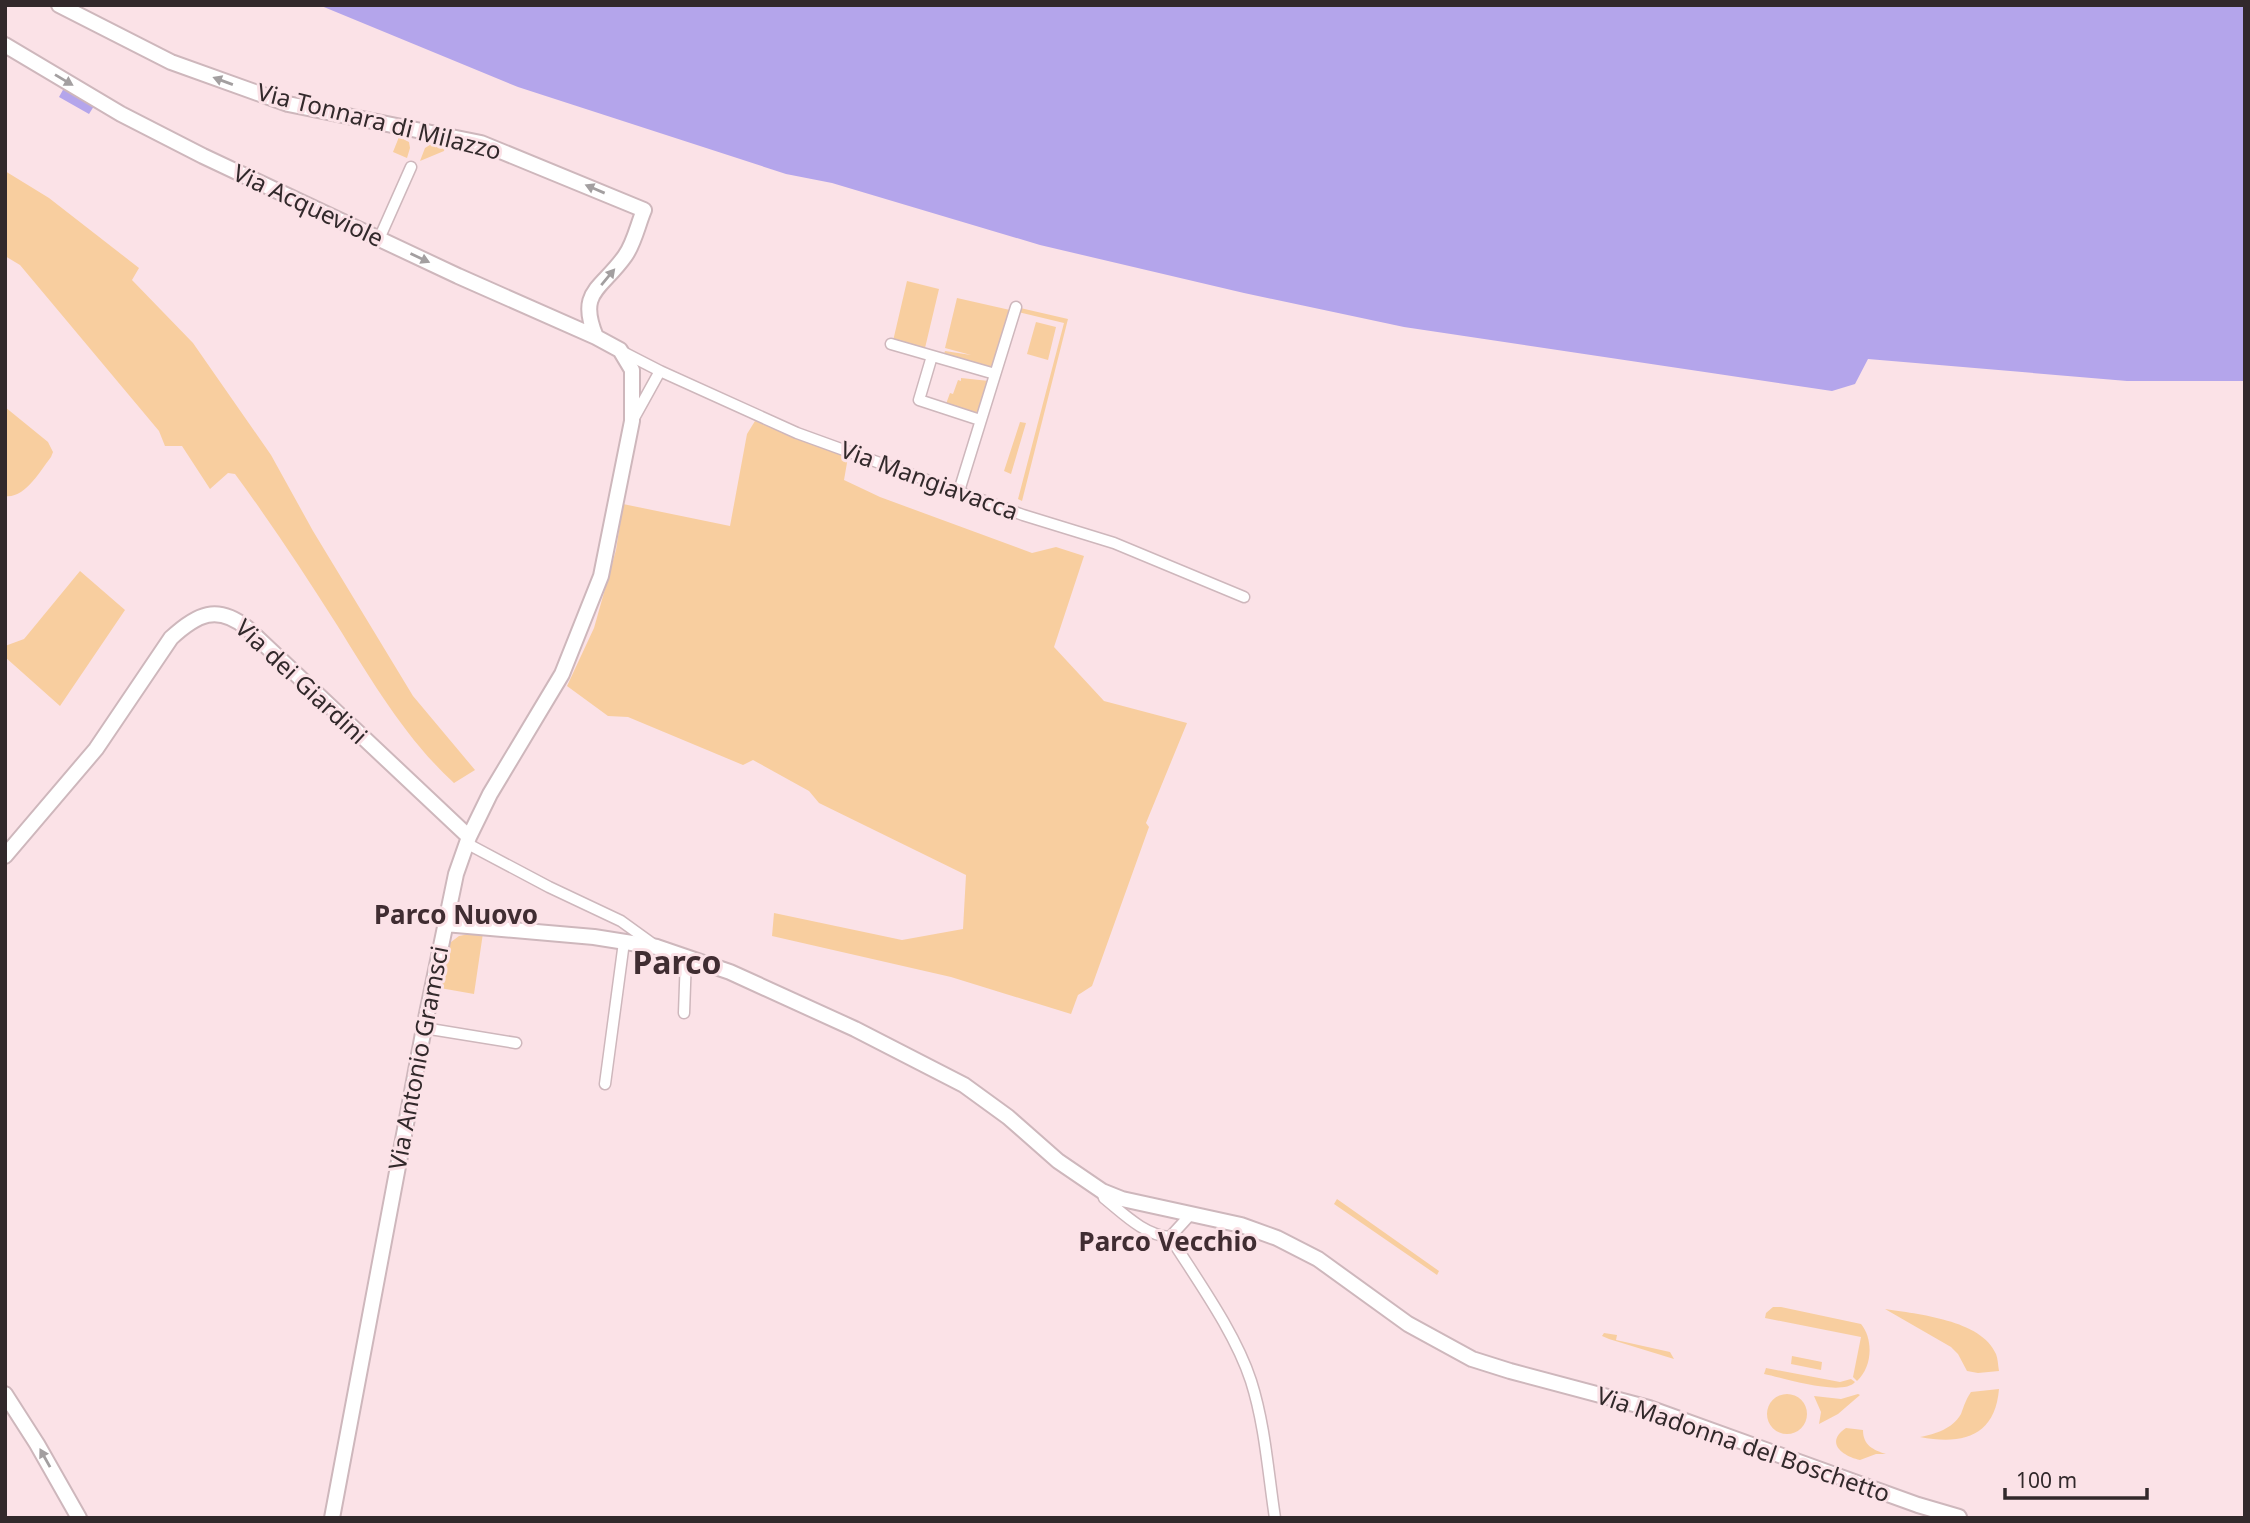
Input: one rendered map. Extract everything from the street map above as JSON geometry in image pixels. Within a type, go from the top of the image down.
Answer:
[{"type":"main road","name":"Via Tonnara di Milazzo","points":[[59,5],[171,62],[288,104],[481,143],[644,210],[627,254],[595,291],[589,302],[588,314],[596,337]]},
{"type":"main road","name":"Via Acqueviole","points":[[5,45],[150,130],[620,350]]},
{"type":"main road","name":"Via Antonio Gramsci","points":[[331,1518],[456,874],[490,794],[562,674],[601,576],[632,421],[632,370],[620,350]]},
{"type":"main road","name":"Via dei Giardini","points":[[5,856],[96,748],[171,638],[185,624],[202,615],[219,613],[234,618],[247,628],[471,843]]},
{"type":"main road","name":"Via Madonna del Boschetto","points":[[445,924],[657,947],[730,972],[855,1029],[948,1076],[986,1100],[1058,1161],[1102,1191],[1122,1199],[1241,1225],[1300,1249],[1408,1324],[1472,1359],[1672,1416],[1918,1505],[1959,1517]]},
{"type":"main road","points":[[5,1394],[79,1518]]},
{"type":"street","points":[[379,239],[411,167]]},
{"type":"street","points":[[959,491],[1016,307]]},
{"type":"street","points":[[891,344],[995,374]]},
{"type":"street","name":"Via Mangiavacca","points":[[620,350],[797,433],[1061,528],[1114,543],[1244,597]]},
{"type":"street","points":[[932,356],[919,400],[980,420]]},
{"type":"street","name":"Via Antonio Gramsci","points":[[632,421],[660,371]]},
{"type":"street","points":[[471,843],[549,887],[621,921],[657,947]]},
{"type":"street","points":[[605,1084],[624,942]]},
{"type":"street","points":[[684,1013],[686,957]]},
{"type":"street","points":[[424,1028],[516,1043]]},
{"type":"street","points":[[1102,1191],[1104,1198],[1144,1229],[1157,1236],[1170,1237]]},
{"type":"street","points":[[1170,1237],[1191,1214]]},
{"type":"street","points":[[1170,1237],[1226,1327],[1251,1380],[1262,1427],[1275,1518]]},
{"type":"shaded area","points":[[319,5],[2245,5],[2245,381],[2127,381],[1868,359],[1855,384],[1832,391],[1404,327],[1040,245],[832,183],[786,174],[518,87]]},
{"type":"shaded area","points":[[64,88],[94,106],[89,114],[59,97]]},
{"type":"shaded area","points":[[399,137],[409,142],[407,158],[393,152]]},
{"type":"shaded area","points":[[433,143],[445,146],[444,151],[420,161],[425,148]]},
{"type":"shaded area","points":[[5,171],[49,198],[139,268],[132,280],[193,343],[271,455],[313,531],[413,696],[475,770],[454,783],[436,766],[376,688],[300,567],[235,474],[228,473],[210,489],[182,446],[165,446],[159,431],[20,265],[5,256]]},
{"type":"shaded area","points":[[907,281],[939,289],[925,348],[893,341]]},
{"type":"shaded area","points":[[957,298],[1010,310],[993,370],[943,357],[945,351],[971,355],[945,348]]},
{"type":"shaded area","points":[[1016,307],[1068,319],[1022,501],[1018,499],[1064,323],[1014,311]]},
{"type":"shaded area","points":[[1036,322],[1056,327],[1048,360],[1027,354]]},
{"type":"shaded area","points":[[961,378],[989,381],[979,415],[946,404]]},
{"type":"shaded area","points":[[5,407],[48,442],[53,452],[31,483],[12,496],[5,496]]},
{"type":"shaded area","points":[[755,421],[848,457],[844,480],[880,497],[1032,553],[1056,547],[1084,556],[1054,647],[1104,701],[1187,723],[1146,823],[1149,827],[1092,986],[1078,995],[1071,1014],[951,977],[772,936],[774,913],[902,940],[963,929],[966,875],[819,803],[809,791],[753,760],[743,765],[628,717],[608,716],[567,686],[594,628],[616,550],[623,504],[730,526],[747,434]]},
{"type":"shaded area","points":[[1020,422],[1026,423],[1011,474],[1004,471]]},
{"type":"shaded area","points":[[80,571],[125,610],[60,706],[5,657],[5,646],[24,639]]},
{"type":"shaded area","points":[[483,933],[474,994],[440,988],[447,945],[459,936]]},
{"type":"shaded area","points":[[1337,1199],[1439,1271],[1437,1275],[1334,1204]]},
{"type":"shaded area","points":[[1773,1307],[1861,1324],[1868,1338],[1870,1353],[1862,1375],[1857,1381],[1853,1377],[1861,1337],[1765,1318],[1766,1313]]},
{"type":"shaded area","points":[[1885,1309],[1947,1321],[1977,1333],[1989,1343],[1996,1354],[1999,1371],[1967,1371],[1951,1347]]},
{"type":"shaded area","points":[[1604,1333],[1617,1335],[1616,1340],[1670,1352],[1674,1359],[1609,1339],[1602,1336]]},
{"type":"shaded area","points":[[1792,1356],[1822,1362],[1821,1370],[1791,1364]]},
{"type":"shaded area","points":[[1766,1368],[1840,1382],[1851,1379],[1855,1382],[1838,1388],[1812,1385],[1764,1374]]},
{"type":"shaded area","points":[[1999,1389],[1991,1418],[1974,1434],[1950,1440],[1920,1437],[1953,1424],[1971,1392]]},
{"type":"shaded area","points":[[1787,1394],[1801,1400],[1807,1414],[1801,1428],[1787,1434],[1773,1428],[1767,1414],[1773,1400]]},
{"type":"shaded area","points":[[1860,1395],[1838,1414],[1819,1424],[1821,1412],[1814,1396],[1841,1399]]},
{"type":"shaded area","points":[[1846,1428],[1863,1430],[1865,1440],[1870,1446],[1886,1454],[1876,1454],[1860,1460],[1842,1452],[1836,1444]]},
{"type":"district","name":"Parco Nuovo","points":[[456,915]]},
{"type":"district","name":"Parco","points":[[677,963]]},
{"type":"district","name":"Parco Vecchio","points":[[1168,1242]]}]
